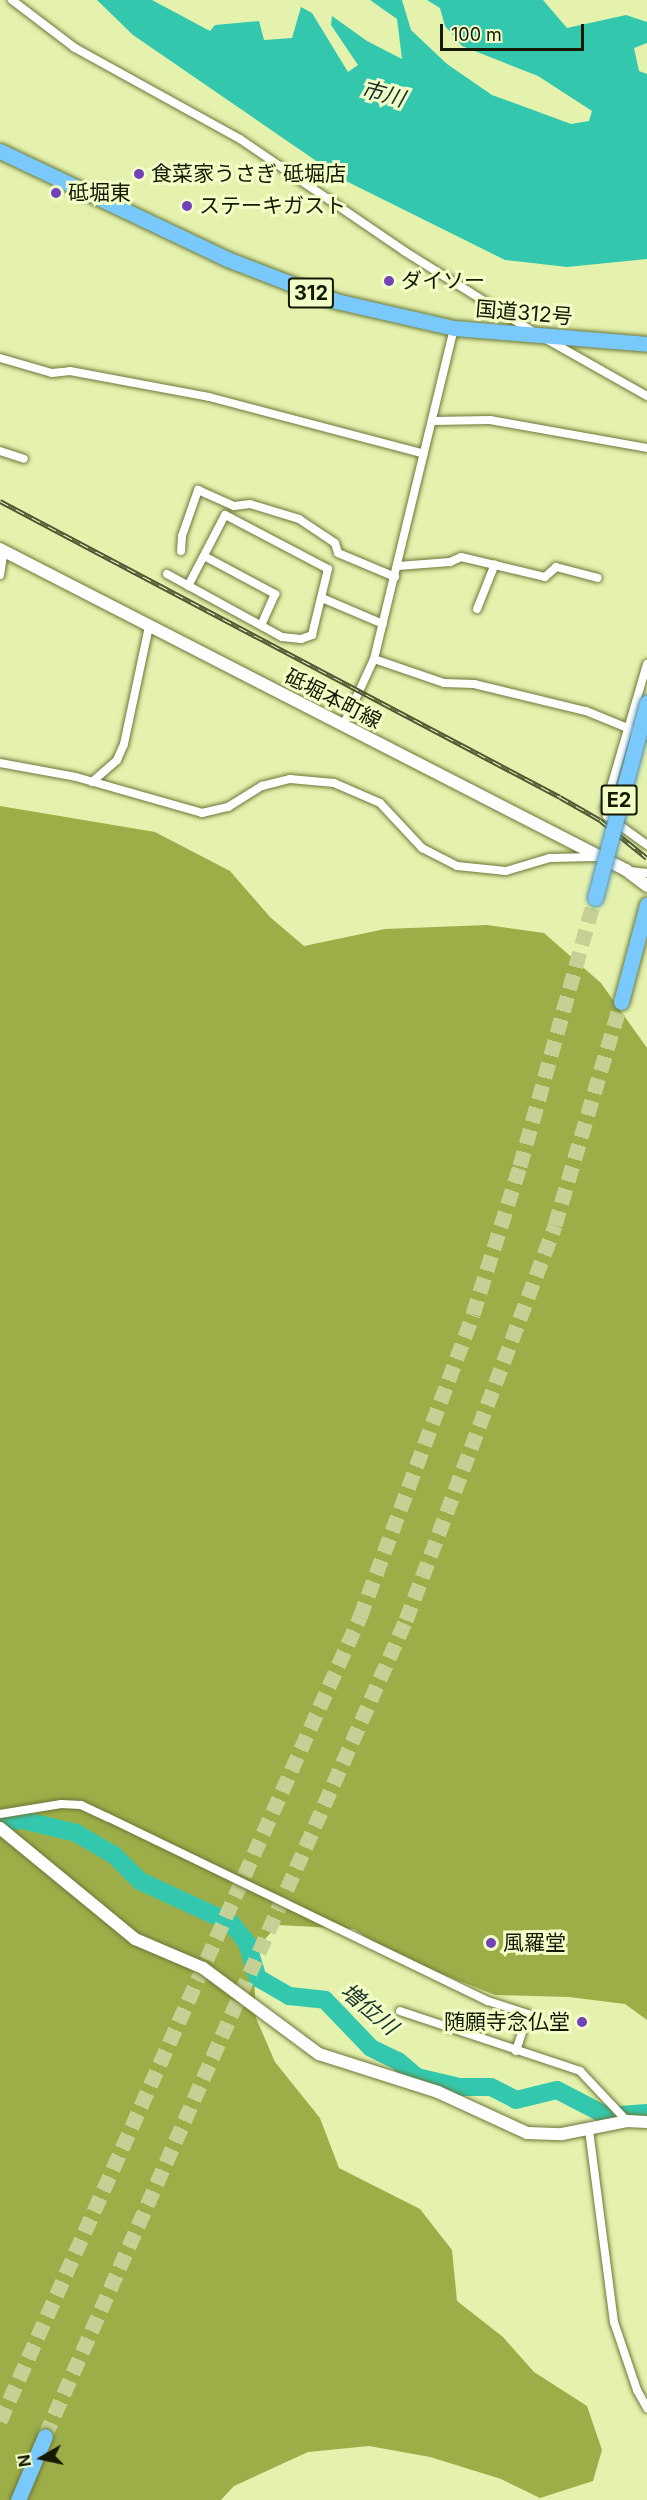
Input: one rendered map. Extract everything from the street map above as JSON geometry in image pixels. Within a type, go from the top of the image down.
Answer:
[{"type":"highway","name":"国道312号","points":[[0,151],[257,273],[366,310],[454,328],[647,344]]},
{"type":"highway","name":"E2","points":[[595,898],[647,702]]},
{"type":"highway","points":[[621,1002],[646,907]]},
{"type":"highway","points":[[18,2500],[45,2436]]},
{"type":"street","points":[[12,0],[75,48],[240,139],[404,250],[541,337],[647,396]]},
{"type":"street","points":[[343,726],[374,659],[454,328]]},
{"type":"street","points":[[0,358],[52,373],[70,371],[208,397],[424,454]]},
{"type":"street","points":[[433,421],[490,420],[647,448]]},
{"type":"street","points":[[0,451],[24,459]]},
{"type":"street","points":[[181,551],[182,536],[198,490],[234,506],[250,504],[299,519],[335,543],[338,554],[395,577]]},
{"type":"street","points":[[167,574],[188,586],[261,625],[282,637],[301,639],[312,635],[328,568],[225,515],[188,586]]},
{"type":"street","points":[[0,575],[2,550]]},
{"type":"street","name":"砥堀本町線","points":[[2,550],[596,857],[626,870],[647,886]]},
{"type":"street","points":[[204,556],[275,594],[261,625]]},
{"type":"street","points":[[398,566],[450,562],[461,557],[545,577],[556,567],[598,578]]},
{"type":"street","points":[[477,609],[495,564]]},
{"type":"street","points":[[322,598],[383,624]]},
{"type":"street","points":[[92,782],[117,760],[124,744],[149,626]]},
{"type":"street","points":[[374,659],[444,683],[474,684],[586,711],[647,736]]},
{"type":"street","points":[[647,664],[626,728],[604,808],[607,816],[647,844]]},
{"type":"street","points":[[0,763],[92,782],[202,813],[228,807],[262,786],[290,779],[334,783],[380,803],[422,848],[457,866],[506,871],[550,858],[596,857]]},
{"type":"street","points":[[626,870],[647,873]]},
{"type":"street","points":[[0,1814],[61,1804],[81,1805],[488,2001],[528,2014],[516,2051]]},
{"type":"street","points":[[0,1828],[135,1939],[203,1968],[319,2054],[438,2092],[527,2133],[546,2135],[589,2130],[627,2121],[647,2122]]},
{"type":"street","points":[[400,2011],[580,2071],[627,2121]]},
{"type":"street","points":[[589,2130],[614,2322],[647,2408]]},
{"type":"green space","points":[[0,806],[155,832],[230,871],[270,917],[304,946],[385,929],[487,925],[544,933],[601,983],[647,1048],[647,2020],[625,2004],[569,1997],[495,1995],[392,1954],[354,1929],[278,1925],[253,1952],[256,2018],[275,2062],[320,2118],[339,2168],[420,2209],[452,2250],[457,2301],[503,2337],[534,2372],[587,2406],[602,2450],[593,2481],[540,2498],[501,2479],[430,2457],[369,2446],[308,2452],[234,2486],[221,2500],[0,2500]]},
{"type":"water","name":"市川","points":[[97,0],[152,0],[210,31],[215,25],[259,21],[264,40],[292,38],[301,7],[312,13],[348,72],[358,65],[331,25],[332,16],[367,41],[402,59],[397,19],[370,0],[402,0],[411,30],[447,64],[492,95],[571,124],[589,121],[592,111],[538,76],[462,46],[445,26],[440,8],[427,0],[543,0],[567,28],[626,15],[647,22],[647,43],[634,48],[639,71],[647,74],[647,259],[567,267],[505,260],[344,180],[133,35]]},
{"type":"waterway","name":"増位川","points":[[0,1822],[22,1820],[76,1833],[114,1855],[140,1881],[231,1923],[247,1943],[258,1978],[289,1996],[325,2000],[371,2048],[398,2061],[417,2077],[460,2087],[491,2087],[516,2100],[557,2090],[607,2116],[647,2113]]},
{"type":"tunnel","points":[[0,2421],[360,1617],[473,1314],[520,1166],[595,898]]},
{"type":"tunnel","points":[[45,2436],[406,1620],[555,1225],[621,1002]]},
{"type":"railway","points":[[0,501],[560,797],[600,820],[647,858]]},
{"type":"place","name":"食菜家うさぎ 砥堀店","points":[[139,174]]},
{"type":"place","name":"砥堀東","points":[[56,193]]},
{"type":"place","name":"ステーキガスト","points":[[187,206]]},
{"type":"place","name":"ダイソー","points":[[389,281]]},
{"type":"place","name":"風羅堂","points":[[491,1943]]},
{"type":"place","name":"随願寺念仏堂","points":[[582,2022]]}]
